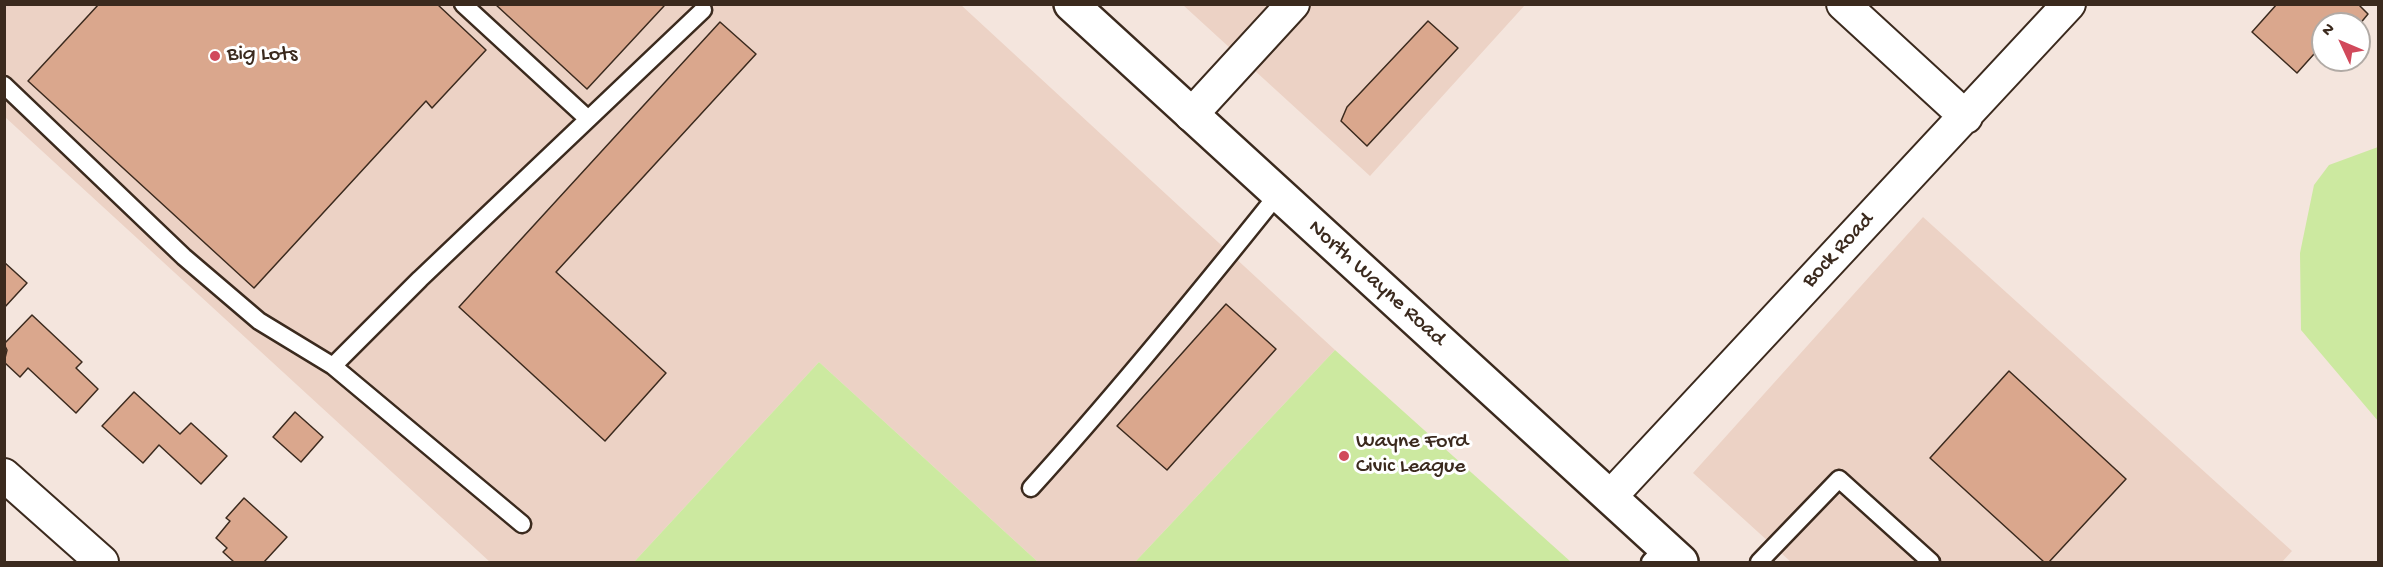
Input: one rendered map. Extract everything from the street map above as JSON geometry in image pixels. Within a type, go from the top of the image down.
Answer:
[{"type":"main road","name":"North Wayne Road","points":[[1071,4],[1610,497],[1665,557]]},
{"type":"street","points":[[1191,115],[1293,4]]},
{"type":"street","points":[[1843,4],[1966,117]]},
{"type":"street","name":"Bock Road","points":[[1610,497],[2069,4]]},
{"type":"street","points":[[4,475],[102,562]]},
{"type":"lane","points":[[463,4],[588,119]]},
{"type":"lane","points":[[333,366],[702,6]]},
{"type":"lane","points":[[4,85],[184,257],[259,321],[333,366],[522,524]]},
{"type":"lane","points":[[1031,488],[1184,312],[1278,194]]},
{"type":"lane","points":[[1759,562],[1839,479],[1931,562]]},
{"type":"shaded area","points":[[4,5],[961,5],[1335,350],[1135,562],[1038,562],[819,362],[634,562],[490,562],[5,117]]},
{"type":"shaded area","points":[[1183,5],[1525,5],[1370,176]]},
{"type":"shaded area","points":[[1923,217],[2292,551],[2282,562],[1791,562],[1693,473]]},
{"type":"green space","points":[[2378,147],[2378,421],[2301,330],[2300,253],[2314,185],[2329,165]]},
{"type":"green space","name":"Wayne Ford Civic League","points":[[1335,350],[1571,562],[1135,562]]},
{"type":"green space","points":[[819,362],[1038,562],[634,562]]},
{"type":"building","points":[[99,4],[437,4],[486,50],[432,108],[426,101],[254,288],[28,81]]},
{"type":"building","points":[[495,4],[662,4],[664,6],[587,89]]},
{"type":"building","points":[[2277,4],[2358,4],[2366,12],[2311,12],[2311,57],[2297,73],[2252,32]]},
{"type":"building","points":[[1428,21],[1458,48],[1367,146],[1341,121],[1347,107]]},
{"type":"building","points":[[720,22],[756,54],[556,272],[666,373],[605,441],[459,307]]},
{"type":"building","points":[[4,262],[27,283],[4,308]]},
{"type":"building","points":[[1226,304],[1276,349],[1167,470],[1117,426]]},
{"type":"building","points":[[32,315],[82,362],[76,368],[98,389],[76,413],[28,368],[20,377],[4,362],[7,350],[4,344]]},
{"type":"building","points":[[2009,371],[2126,479],[2049,562],[2044,562],[1930,458]]},
{"type":"building","points":[[134,392],[180,434],[191,423],[227,456],[201,484],[159,445],[143,463],[102,426]]},
{"type":"building","points":[[295,412],[323,437],[301,462],[273,437]]},
{"type":"building","points":[[244,498],[287,537],[264,562],[234,562],[223,552],[227,548],[216,538],[230,521],[226,518]]},
{"type":"place","name":"Big Lots","points":[[215,56]]},
{"type":"place","name":"Wayne Ford Civic League","points":[[1344,456]]}]
